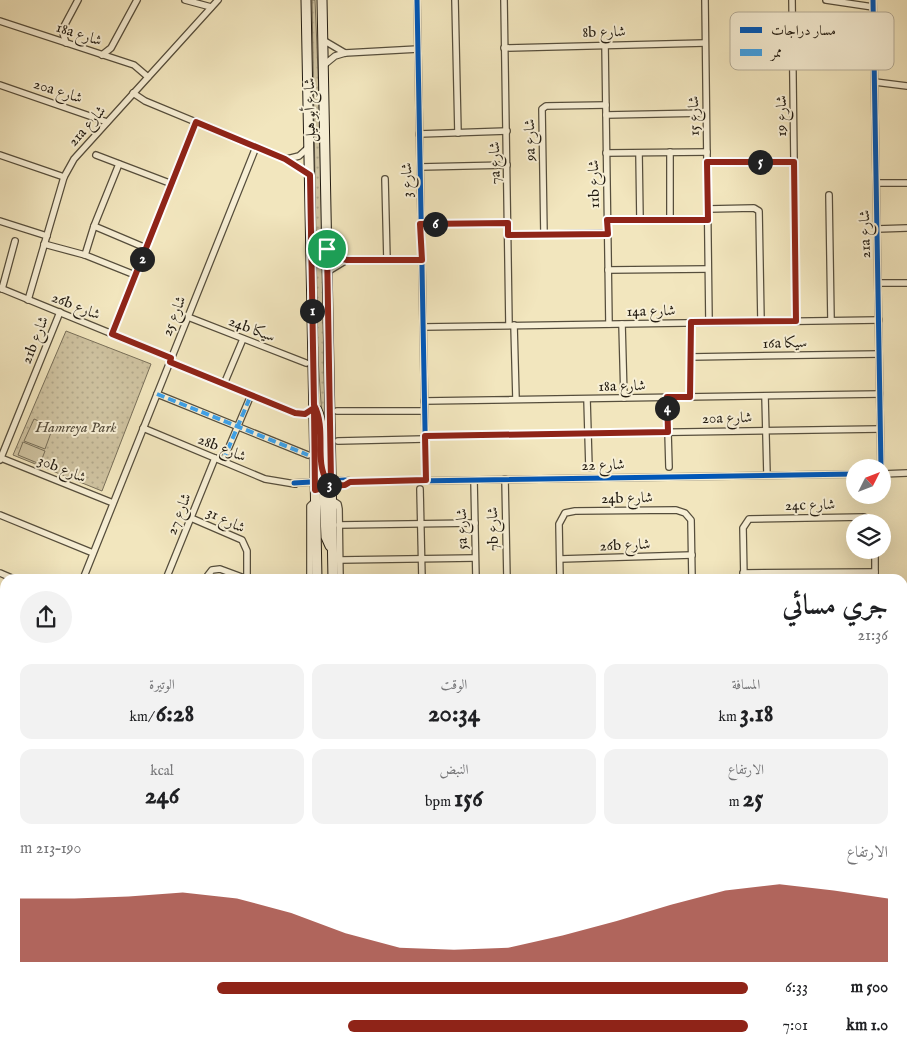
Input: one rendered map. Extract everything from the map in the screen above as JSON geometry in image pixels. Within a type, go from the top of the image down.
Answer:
[{"type":"main road","name":"شارع أبو هيل","points":[[306,0],[314,407],[321,421],[322,485],[332,500],[333,574]]},
{"type":"main road","points":[[317,0],[318,26],[323,37]]},
{"type":"main road","name":"شارع أبو هيل","points":[[317,574],[316,500],[322,485],[327,272],[322,0]]},
{"type":"main road","points":[[322,485],[325,498],[326,537],[332,548]]},
{"type":"street","points":[[66,43],[62,30],[78,0]]},
{"type":"street","points":[[102,55],[111,48],[138,0]]},
{"type":"street","points":[[185,0],[211,7]]},
{"type":"street","name":"21a شارع","points":[[28,300],[64,176],[80,151],[218,0]]},
{"type":"street","name":"شارع 3","points":[[417,0],[426,480]]},
{"type":"street","points":[[455,0],[458,133]]},
{"type":"street","name":"7a شارع","points":[[504,0],[508,235],[516,400]]},
{"type":"street","name":"شارع 15","points":[[705,0],[709,322]]},
{"type":"street","points":[[826,0],[873,3]]},
{"type":"street","name":"18a شارع","points":[[0,22],[138,67],[148,77]]},
{"type":"street","points":[[323,37],[345,53]]},
{"type":"street","name":"8b شارع","points":[[504,48],[705,43]]},
{"type":"street","name":"11b شارع","points":[[605,44],[609,324]]},
{"type":"street","points":[[324,65],[331,58],[345,53],[418,49]]},
{"type":"street","name":"شارع 19","points":[[793,70],[796,321]]},
{"type":"street","name":"21a شارع","points":[[875,70],[881,459]]},
{"type":"street","points":[[875,82],[907,86]]},
{"type":"street","name":"20a شارع","points":[[0,85],[107,122]]},
{"type":"street","points":[[133,93],[141,100],[285,159],[310,175]]},
{"type":"street","name":"9a شارع","points":[[544,235],[542,109],[546,106],[606,105]]},
{"type":"street","points":[[606,115],[706,113]]},
{"type":"street","points":[[112,334],[196,122]]},
{"type":"street","points":[[419,134],[507,131]]},
{"type":"street","name":"شارع 25","points":[[85,574],[256,147]]},
{"type":"street","points":[[285,159],[299,156],[309,147]]},
{"type":"street","points":[[670,152],[670,220]]},
{"type":"street","points":[[606,153],[707,152]]},
{"type":"street","points":[[639,153],[640,220]]},
{"type":"street","points":[[0,155],[64,176]]},
{"type":"street","points":[[96,155],[172,184]]},
{"type":"street","points":[[707,162],[794,162]]},
{"type":"street","points":[[85,255],[94,226],[119,164]]},
{"type":"street","points":[[420,168],[507,165]]},
{"type":"street","points":[[385,179],[388,260]]},
{"type":"street","points":[[877,183],[907,183]]},
{"type":"street","points":[[829,195],[831,320]]},
{"type":"street","points":[[708,209],[754,208],[759,211],[760,321]]},
{"type":"street","points":[[607,220],[708,220]]},
{"type":"street","points":[[0,221],[47,236]]},
{"type":"street","points":[[420,224],[508,223]]},
{"type":"street","points":[[94,226],[146,248]]},
{"type":"street","points":[[878,228],[907,228]]},
{"type":"street","points":[[508,235],[608,234]]},
{"type":"street","points":[[1,288],[15,241]]},
{"type":"street","points":[[44,244],[85,255],[135,275]]},
{"type":"street","points":[[327,249],[336,257],[347,260],[422,260]]},
{"type":"street","points":[[327,272],[347,260]]},
{"type":"street","points":[[608,270],[708,269]]},
{"type":"street","points":[[878,283],[907,283]]},
{"type":"street","name":"26b شارع","points":[[1,288],[112,334],[224,384],[300,414],[314,407]]},
{"type":"street","name":"21b شارع","points":[[0,459],[60,312]]},
{"type":"street","name":"24b سيكا","points":[[188,317],[306,364]]},
{"type":"street","name":"14a شارع","points":[[423,326],[879,320]]},
{"type":"street","points":[[690,397],[691,322]]},
{"type":"street","points":[[622,324],[624,398]]},
{"type":"street","points":[[224,384],[243,339]]},
{"type":"street","name":"16a سيكا","points":[[690,357],[879,354]]},
{"type":"street","points":[[157,394],[308,455]]},
{"type":"street","name":"18a شارع","points":[[424,401],[880,394]]},
{"type":"street","points":[[223,461],[251,395]]},
{"type":"street","points":[[764,396],[767,475]]},
{"type":"street","points":[[667,397],[669,467]]},
{"type":"street","points":[[587,398],[589,468]]},
{"type":"street","points":[[337,411],[424,411]]},
{"type":"street","name":"28b شارع","points":[[143,428],[271,480],[322,485]]},
{"type":"street","name":"20a شارع","points":[[338,441],[668,432],[880,429]]},
{"type":"street","name":"شارع 27","points":[[168,574],[215,458]]},
{"type":"street","name":"30b شارع","points":[[0,459],[113,503]]},
{"type":"street","points":[[891,474],[907,473]]},
{"type":"street","name":"شارع 22","points":[[322,485],[345,485],[350,482],[426,480],[846,474]]},
{"type":"street","name":"7b شارع","points":[[505,479],[507,574]]},
{"type":"street","name":"5a شارع","points":[[474,480],[476,574]]},
{"type":"street","points":[[420,489],[422,574]]},
{"type":"street","points":[[310,574],[310,508],[316,500]]},
{"type":"street","points":[[332,500],[339,506],[340,574]]},
{"type":"street","name":"24b شارع","points":[[560,559],[559,524],[561,516],[574,511],[676,510],[685,513],[691,520],[692,555]]},
{"type":"street","points":[[0,516],[93,553]]},
{"type":"street","name":"24c شارع","points":[[744,574],[743,531],[747,521],[752,518],[846,517]]},
{"type":"street","name":"شارع 31","points":[[190,518],[242,540],[247,552],[247,574]]},
{"type":"street","points":[[340,525],[475,523]]},
{"type":"street","points":[[692,555],[692,574]]},
{"type":"street","name":"26b شارع","points":[[560,559],[692,555]]},
{"type":"street","points":[[340,560],[475,558]]},
{"type":"street","points":[[560,559],[560,574]]},
{"type":"street","points":[[810,574],[875,572],[875,559]]},
{"type":"street","points":[[209,574],[212,570],[220,569],[234,574]]},
{"type":"green space","points":[[312,0],[315,0],[319,95],[327,462],[325,462],[318,358]]},
{"type":"green space","name":"Hamreya Park","points":[[66,331],[151,364],[102,491],[13,455]]},
{"type":"green space","points":[[34,419],[53,427],[45,449],[24,441]]},
{"type":"green space","points":[[23,442],[45,451],[40,464],[18,455]]},
{"type":"marked path","points":[[157,394],[308,455]]},
{"type":"marked path","points":[[223,461],[251,395]]},
{"type":"cycle path","points":[[417,0],[426,481]]},
{"type":"cycle path","points":[[873,0],[873,12]]},
{"type":"cycle path","points":[[874,70],[881,459]]},
{"type":"cycle path","points":[[294,483],[345,480],[354,482],[846,474]]},
{"type":"route","points":[[196,122],[298,166],[310,175],[314,405],[321,421],[322,471],[327,481],[331,481],[327,249],[336,257],[347,260],[422,260],[420,224],[508,223],[508,235],[544,235],[608,234],[607,220],[708,220],[707,162],[794,162],[796,321],[691,322],[690,397],[667,397],[668,432],[425,436],[426,480],[350,482],[345,485],[319,486],[322,488],[315,490],[314,408],[305,414],[295,413],[170,362],[171,358],[112,334],[196,122]]}]
